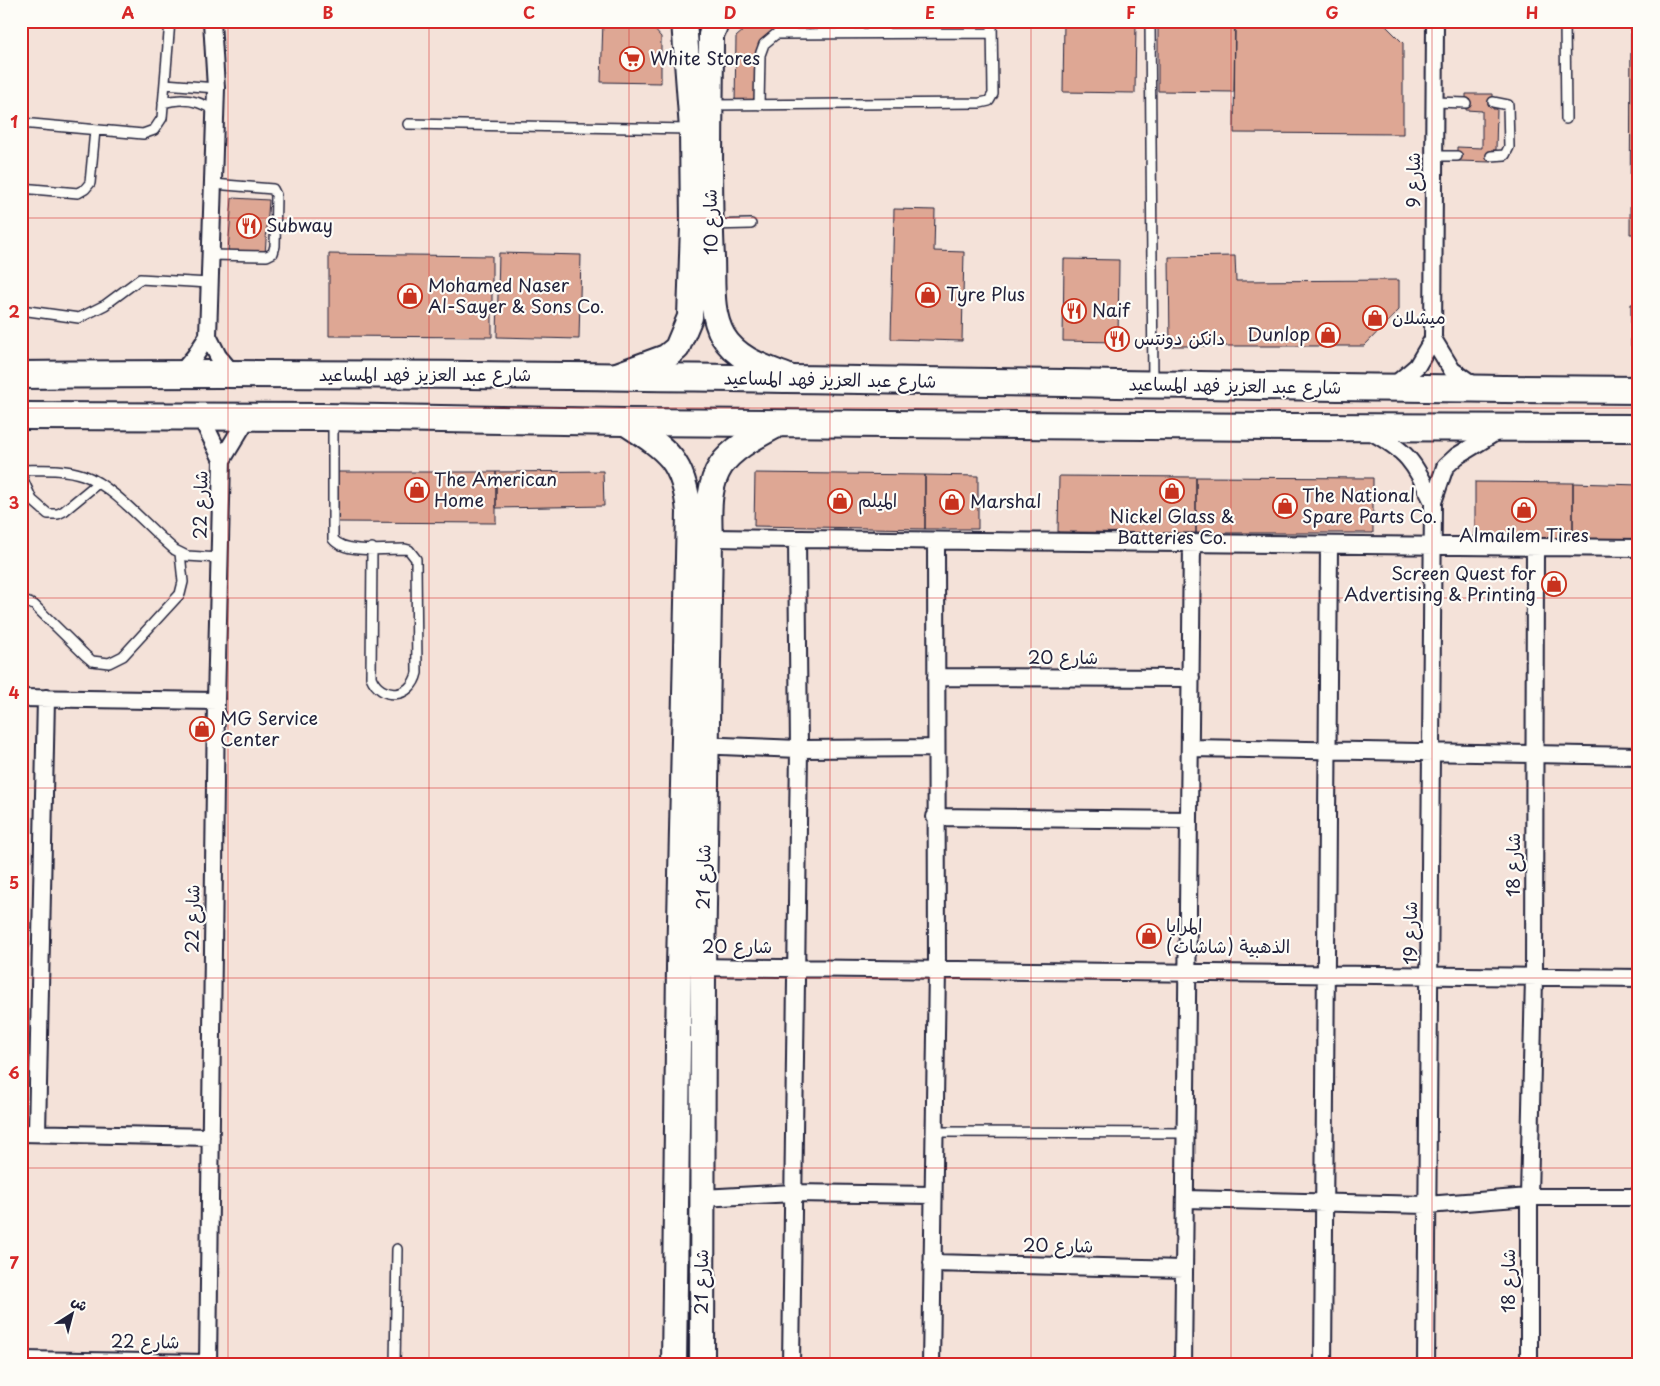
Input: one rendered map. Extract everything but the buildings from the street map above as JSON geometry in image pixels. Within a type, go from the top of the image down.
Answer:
[{"type":"main road","name":"شارع عبد العزيز فهد المساعيد","points":[[21,375],[617,375],[796,380],[1390,389],[1639,390]]},
{"type":"main road","points":[[327,417],[311,414],[306,406],[307,397],[311,392],[321,388],[472,390],[507,376]]},
{"type":"main road","points":[[21,416],[327,417],[624,422],[1639,428]]},
{"type":"street","points":[[212,21],[216,88],[208,336],[218,356],[234,374]]},
{"type":"street","name":"شارع 10","points":[[617,375],[666,357],[677,348],[682,339],[691,310],[701,225],[701,129],[684,21]]},
{"type":"street","name":"شارع 10","points":[[701,129],[711,105],[711,35],[717,21]]},
{"type":"street","name":"شارع 9","points":[[1433,339],[1435,21]]},
{"type":"street","name":"شارع 10","points":[[701,225],[714,311],[724,337],[732,347],[750,361],[796,380]]},
{"type":"street","points":[[180,374],[208,336]]},
{"type":"street","points":[[1390,389],[1417,366],[1433,339],[1452,370],[1480,389]]},
{"type":"street","name":"شارع 22","points":[[21,1360],[208,1364],[216,701],[222,460],[201,417]]},
{"type":"street","name":"شارع 22","points":[[222,460],[248,417]]},
{"type":"street","name":"شارع 21","points":[[624,422],[660,446],[680,470],[686,486],[689,512],[703,967],[702,1365]]},
{"type":"street","name":"شارع 21","points":[[674,1365],[679,967],[710,538],[708,505],[714,476],[738,447],[781,423]]},
{"type":"street","points":[[1361,426],[1393,443],[1408,457],[1433,502]]},
{"type":"street","name":"شارع 19","points":[[1426,1365],[1431,976],[1433,502],[1445,467],[1457,456],[1505,426]]},
{"type":"street","points":[[710,538],[1639,548]]},
{"type":"street","name":"شارع 20","points":[[791,1365],[799,748],[797,539]]},
{"type":"street","points":[[931,1365],[936,969],[936,540]]},
{"type":"street","points":[[1183,1365],[1189,973],[1192,543]]},
{"type":"street","points":[[1323,1365],[1328,975],[1330,545]]},
{"type":"street","name":"شارع 18","points":[[1529,1365],[1529,1197],[1534,977],[1535,547]]},
{"type":"street","name":"شارع 20","points":[[936,678],[1190,678]]},
{"type":"street","points":[[21,698],[216,701]]},
{"type":"street","points":[[46,698],[29,1133],[211,1137]]},
{"type":"street","points":[[695,745],[799,748],[936,748]]},
{"type":"street","points":[[1190,748],[1639,756]]},
{"type":"street","points":[[935,817],[1189,820]]},
{"type":"street","name":"شارع 20","points":[[679,967],[1431,976]]},
{"type":"street","points":[[1431,976],[1639,978]]},
{"type":"street","points":[[702,1198],[793,1193],[933,1195]]},
{"type":"street","points":[[1185,1199],[1427,1205],[1529,1197],[1639,1197]]},
{"type":"street","name":"شارع 20","points":[[932,1264],[1184,1269]]},
{"type":"lane","points":[[21,123],[149,133],[160,122],[170,21]]},
{"type":"lane","points":[[711,105],[980,103],[989,101],[993,94],[992,21]]},
{"type":"lane","points":[[1150,21],[1153,385]]},
{"type":"lane","points":[[1565,21],[1566,119]]},
{"type":"lane","points":[[759,105],[760,55],[764,44],[776,34],[992,33]]},
{"type":"lane","points":[[165,84],[216,88]]},
{"type":"lane","points":[[163,103],[189,100],[207,105],[215,111]]},
{"type":"lane","points":[[1435,102],[1466,103]]},
{"type":"lane","points":[[1491,156],[1505,155],[1509,147],[1508,105],[1493,102]]},
{"type":"lane","points":[[408,124],[701,129]]},
{"type":"lane","points":[[21,188],[78,192],[85,189],[90,183],[95,130]]},
{"type":"lane","points":[[1434,156],[1457,156]]},
{"type":"lane","points":[[210,255],[267,256],[273,253],[275,246],[276,195],[273,189],[266,186],[213,184]]},
{"type":"lane","points":[[701,225],[751,224]]},
{"type":"lane","points":[[21,310],[79,318],[105,305],[140,279],[209,283]]},
{"type":"lane","points":[[327,417],[332,533],[337,544],[342,547],[372,548],[409,550],[416,559],[416,680],[408,690],[396,694],[389,694],[378,688],[371,677],[372,548]]},
{"type":"lane","points":[[21,470],[70,472],[98,483],[180,553],[187,556],[220,558]]},
{"type":"lane","points":[[21,475],[32,500],[48,514],[58,514],[64,511],[98,483]]},
{"type":"lane","points":[[21,600],[34,605],[92,661],[108,663],[123,656],[180,594],[183,582],[180,553]]},
{"type":"lane","points":[[934,1132],[1186,1132]]},
{"type":"lane","points":[[395,1365],[397,1249]]},
{"type":"place","name":"White Stores","points":[[632,59]]},
{"type":"place","name":"Subway","points":[[249,226]]},
{"type":"place","name":"Tyre Plus","points":[[928,295]]},
{"type":"place","name":"Mohamed Naser Al-Sayer & Sons Co.","points":[[410,296]]},
{"type":"place","name":"Naif","points":[[1074,311]]},
{"type":"place","name":"ميشلان","points":[[1375,318]]},
{"type":"place","name":"Dunlop","points":[[1328,335]]},
{"type":"place","name":"دانكن دونتس","points":[[1117,339]]},
{"type":"place","name":"The American Home","points":[[417,490]]},
{"type":"place","name":"Nickel Glass & Batteries Co.","points":[[1172,491]]},
{"type":"place","name":"الميلم","points":[[840,501]]},
{"type":"place","name":"Marshal","points":[[952,502]]},
{"type":"place","name":"The National Spare Parts Co.","points":[[1285,506]]},
{"type":"place","name":"Almailem Tires","points":[[1524,510]]},
{"type":"place","name":"Screen Quest for Advertising & Printing","points":[[1554,584]]},
{"type":"place","name":"MG Service Center","points":[[202,729]]},
{"type":"place","name":"المرايا الذهبية (شاشات)","points":[[1149,936]]}]
